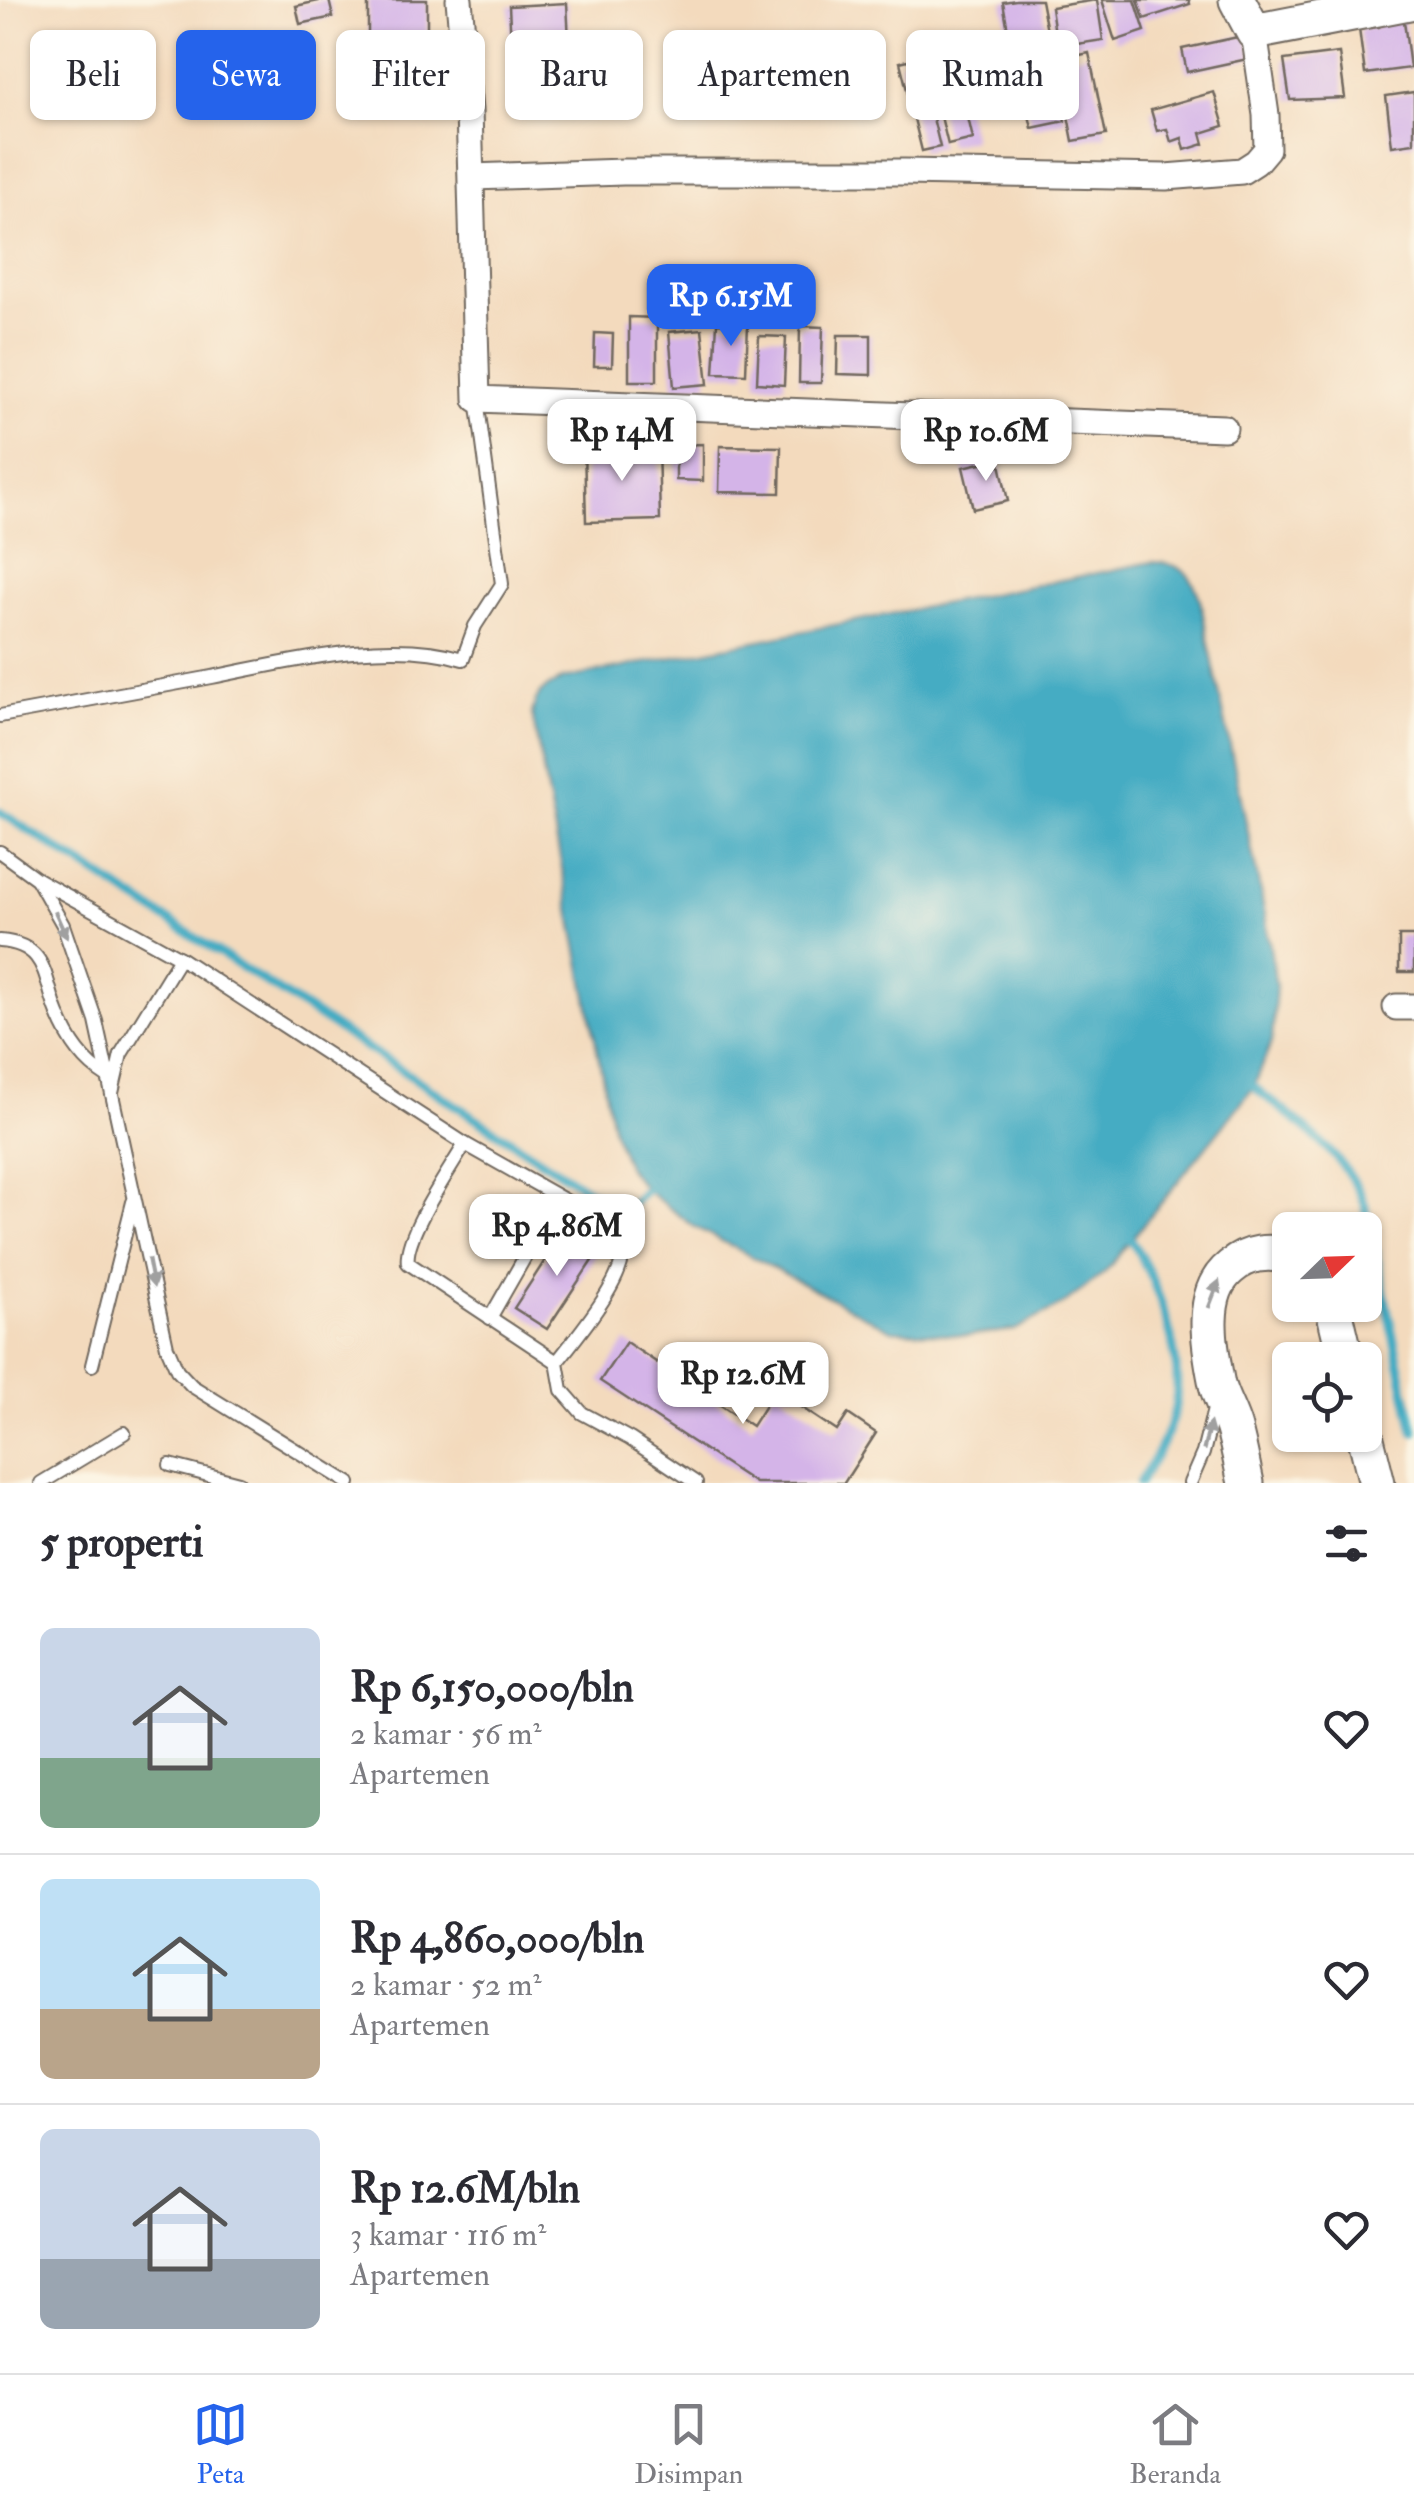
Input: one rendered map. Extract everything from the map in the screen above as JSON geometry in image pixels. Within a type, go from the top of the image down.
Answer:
[{"type":"street","points":[[459,0],[472,177],[477,399],[1224,428]]},
{"type":"street","points":[[472,177],[623,172],[1166,177],[1242,170],[1256,162],[1266,149],[1266,115],[1254,32],[1238,0]]},
{"type":"street","points":[[1254,32],[1414,1]]},
{"type":"street","points":[[1246,1483],[1233,1426],[1218,1388],[1208,1310],[1224,1272],[1252,1254],[1272,1252]]},
{"type":"street","points":[[1369,1452],[1377,1483]]},
{"type":"lane","points":[[0,716],[299,660],[409,648],[463,659],[484,608],[502,584],[477,399]]},
{"type":"lane","points":[[0,852],[37,879],[180,958],[465,1144],[558,1200],[605,1223],[624,1251],[620,1270],[557,1362],[562,1390],[582,1412],[696,1483]]},
{"type":"lane","points":[[37,879],[62,924],[96,1020],[167,1346],[177,1370],[192,1386],[350,1483]]},
{"type":"lane","points":[[0,940],[22,944],[40,960],[58,1014],[74,1044],[90,1066],[106,1076]]},
{"type":"lane","points":[[111,1096],[121,1054],[180,958]]},
{"type":"lane","points":[[465,1144],[406,1251],[408,1263],[557,1362]]},
{"type":"lane","points":[[92,1364],[135,1195]]},
{"type":"lane","points":[[490,1318],[558,1200]]},
{"type":"lane","points":[[1190,1483],[1203,1453],[1218,1388]]},
{"type":"lane","points":[[42,1483],[124,1433]]},
{"type":"lane","points":[[170,1464],[239,1483]]},
{"type":"water","points":[[1152,562],[1184,571],[1200,600],[1265,914],[1276,986],[1272,1041],[1254,1087],[1105,1272],[1064,1304],[1014,1330],[967,1336],[892,1330],[693,1226],[646,1190],[629,1170],[613,1131],[532,714],[536,701],[542,692],[563,679]]},
{"type":"building","points":[[329,0],[333,17],[300,24],[296,6]]},
{"type":"building","points":[[368,0],[427,0],[427,30],[368,30]]},
{"type":"building","points":[[1041,0],[1047,30],[1008,30],[1003,2]]},
{"type":"building","points":[[1097,0],[1103,40],[1079,44],[1079,30],[1054,30],[1051,7]]},
{"type":"building","points":[[1102,0],[1135,0],[1145,31],[1115,41]]},
{"type":"building","points":[[1138,0],[1189,0],[1190,4],[1144,19]]},
{"type":"building","points":[[567,3],[568,30],[510,30],[509,6]]},
{"type":"building","points":[[1403,13],[1410,68],[1365,74],[1359,29],[1379,27],[1377,16]]},
{"type":"building","points":[[1247,35],[1252,58],[1187,72],[1182,49]]},
{"type":"building","points":[[1089,53],[1106,135],[1073,141],[1069,120],[1079,120],[1079,55]]},
{"type":"building","points":[[1339,53],[1345,98],[1290,100],[1284,60]]},
{"type":"building","points":[[906,60],[906,86],[900,62]]},
{"type":"building","points":[[1214,92],[1224,126],[1201,133],[1204,144],[1185,150],[1182,138],[1171,142],[1167,129],[1157,131],[1151,110]]},
{"type":"building","points":[[1414,92],[1414,143],[1392,146],[1386,96]]},
{"type":"building","points":[[914,120],[934,120],[940,147],[922,151]]},
{"type":"building","points":[[942,120],[969,120],[973,139],[948,145]]},
{"type":"building","points":[[1030,120],[1065,120],[1065,121],[1032,128]]},
{"type":"building","points":[[629,317],[657,318],[657,381],[629,381]]},
{"type":"building","points":[[717,323],[748,324],[746,374],[714,373]]},
{"type":"building","points":[[800,326],[823,327],[821,383],[799,383]]},
{"type":"building","points":[[702,329],[708,384],[674,387],[669,332]]},
{"type":"building","points":[[595,333],[613,334],[612,366],[594,366]]},
{"type":"building","points":[[838,335],[871,335],[871,375],[837,374]]},
{"type":"building","points":[[759,336],[786,337],[784,385],[757,383]]},
{"type":"building","points":[[703,444],[703,481],[676,480],[676,445]]},
{"type":"building","points":[[658,445],[660,520],[586,522],[584,447]]},
{"type":"building","points":[[720,446],[781,447],[780,493],[719,492]]},
{"type":"building","points":[[999,459],[1008,501],[973,509],[963,467]]},
{"type":"building","points":[[1399,936],[1414,936],[1414,972],[1399,972]]},
{"type":"building","points":[[566,1228],[599,1250],[547,1329],[514,1308]]},
{"type":"building","points":[[626,1342],[752,1426],[775,1390],[837,1431],[848,1414],[876,1433],[844,1483],[755,1483],[600,1381]]},
{"type":"building","points":[[782,1365],[806,1365],[807,1393],[782,1393]]},
{"type":"waterway","points":[[0,812],[622,1212],[646,1190]]},
{"type":"waterway","points":[[1254,1087],[1318,1139],[1345,1169],[1365,1205],[1414,1432]]},
{"type":"waterway","points":[[1131,1240],[1168,1323],[1177,1391],[1174,1412],[1160,1449],[1139,1483]]}]
